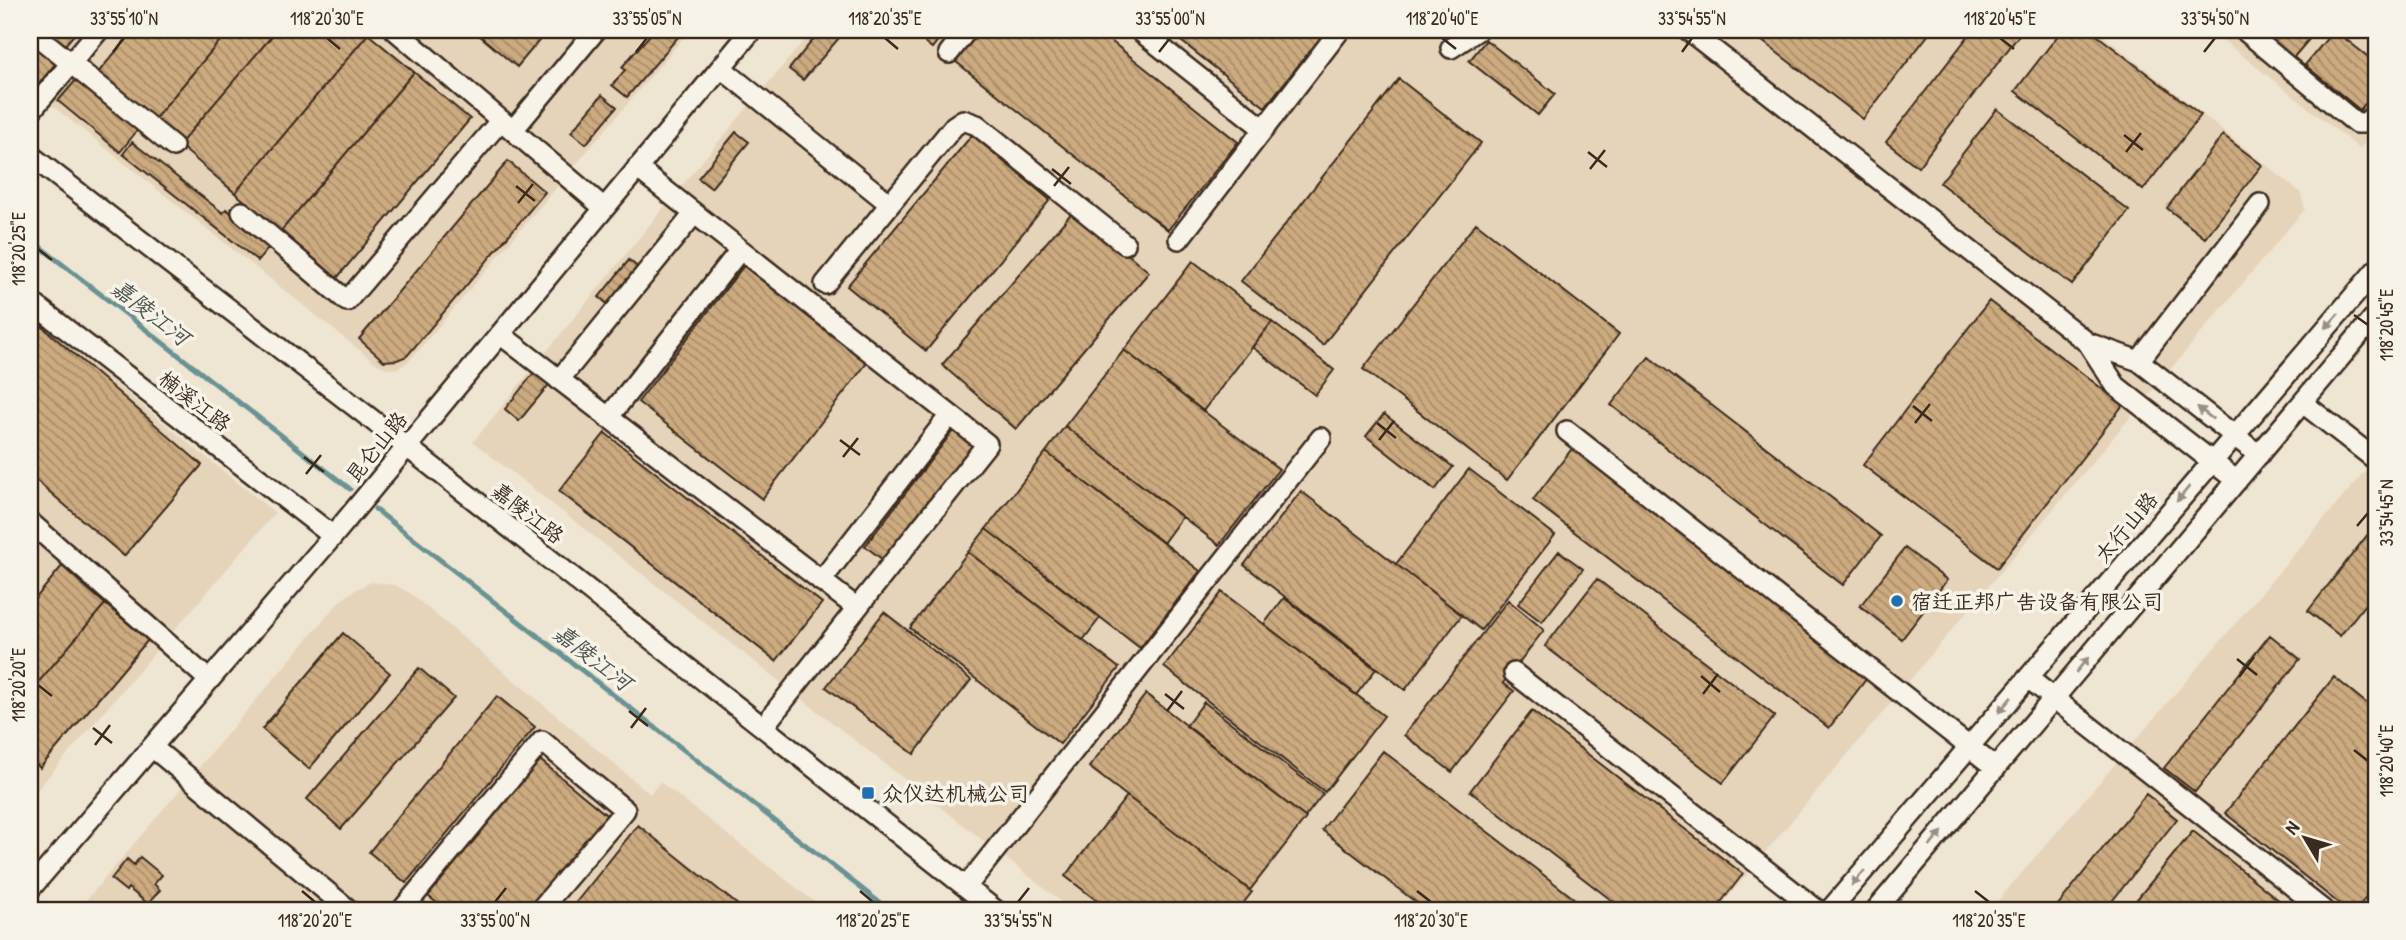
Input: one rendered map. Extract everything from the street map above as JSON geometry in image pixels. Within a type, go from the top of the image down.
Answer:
[{"type":"street","points":[[30,30],[173,146]]},
{"type":"street","points":[[30,112],[99,30]]},
{"type":"street","points":[[242,212],[347,301],[596,30]]},
{"type":"street","name":"昆仑山路","points":[[30,889],[333,536],[752,30]]},
{"type":"street","points":[[948,53],[967,30]]},
{"type":"street","points":[[1139,30],[1264,129]]},
{"type":"street","points":[[1179,239],[1340,30]]},
{"type":"street","points":[[1451,48],[1478,30]]},
{"type":"street","points":[[1688,30],[2088,343],[2139,361],[2259,455]]},
{"type":"street","points":[[2244,30],[2356,122],[2365,123],[2376,114]]},
{"type":"street","points":[[407,33],[507,125],[604,208]]},
{"type":"street","points":[[721,68],[890,204]]},
{"type":"street","points":[[825,284],[954,126],[963,120],[977,125],[1125,244]]},
{"type":"street","name":"嘉陵江路","points":[[30,155],[995,910]]},
{"type":"street","points":[[637,168],[987,444],[762,727]]},
{"type":"street","points":[[2139,361],[2260,204]]},
{"type":"street","points":[[559,380],[694,214]]},
{"type":"street","points":[[608,418],[740,250]]},
{"type":"street","name":"太行山路","points":[[1830,910],[2376,270]]},
{"type":"street","name":"楠溪江路","points":[[30,301],[333,536]]},
{"type":"street","points":[[1876,910],[2376,315]]},
{"type":"street","points":[[500,334],[857,608]]},
{"type":"street","points":[[2088,343],[2116,386],[2237,481]]},
{"type":"street","points":[[2303,403],[2376,460]]},
{"type":"street","points":[[821,581],[950,415]]},
{"type":"street","points":[[1567,431],[1996,768]]},
{"type":"street","points":[[966,887],[1321,438]]},
{"type":"street","points":[[30,523],[209,680]]},
{"type":"street","points":[[1514,673],[1817,910]]},
{"type":"street","points":[[2028,678],[2323,910]]},
{"type":"street","points":[[402,910],[542,741],[625,810],[540,910]]},
{"type":"street","points":[[152,747],[349,910]]},
{"type":"shaded area","points":[[30,30],[690,30],[411,359],[399,368],[389,369],[377,364],[30,88]]},
{"type":"shaded area","points":[[813,30],[2096,30],[2300,192],[2305,209],[1717,910],[1072,910],[473,442],[678,190]]},
{"type":"shaded area","points":[[2210,30],[2376,30],[2376,129],[2360,149]]},
{"type":"shaded area","points":[[30,315],[275,513],[30,798]]},
{"type":"shaded area","points":[[2376,458],[2376,910],[1990,910],[2257,598]]},
{"type":"shaded area","points":[[371,582],[395,585],[411,594],[650,794],[660,782],[825,910],[78,910],[339,602]]},
{"type":"building","points":[[47,30],[78,30],[65,45]]},
{"type":"building","points":[[134,30],[229,30],[152,122],[96,75]]},
{"type":"building","points":[[229,30],[277,30],[179,145],[152,122]]},
{"type":"building","points":[[277,30],[363,30],[368,34],[235,193],[179,145]]},
{"type":"building","points":[[473,30],[548,30],[517,67]]},
{"type":"building","points":[[654,30],[684,30],[627,97],[612,85],[625,70],[622,67]]},
{"type":"building","points":[[821,30],[845,31],[803,80],[789,69]]},
{"type":"building","points":[[909,30],[946,30],[932,48]]},
{"type":"building","points":[[981,30],[1097,30],[1238,142],[1168,230],[955,61]]},
{"type":"building","points":[[1167,30],[1327,30],[1265,107]]},
{"type":"building","points":[[1748,30],[1932,30],[1863,119]]},
{"type":"building","points":[[1973,30],[2023,30],[1918,167],[1886,142]]},
{"type":"building","points":[[2062,30],[2090,30],[2201,115],[2143,190],[2015,91]]},
{"type":"building","points":[[2317,30],[2293,58],[2262,32]]},
{"type":"building","points":[[2334,30],[2376,63],[2376,91],[2360,110],[2305,65]]},
{"type":"building","points":[[368,34],[414,72],[281,231],[235,193]]},
{"type":"building","points":[[1486,40],[1555,94],[1538,115],[1469,61]]},
{"type":"building","points":[[30,41],[56,63],[37,86],[30,80]]},
{"type":"building","points":[[414,72],[470,119],[337,278],[281,231]]},
{"type":"building","points":[[1399,79],[1481,143],[1323,345],[1241,281]]},
{"type":"building","points":[[76,80],[105,104],[108,100],[140,127],[120,152],[58,101]]},
{"type":"building","points":[[602,95],[617,107],[586,144],[571,132]]},
{"type":"building","points":[[1997,109],[2129,211],[2072,285],[1940,183]]},
{"type":"building","points":[[736,132],[749,142],[711,188],[698,178]]},
{"type":"building","points":[[972,135],[1050,200],[926,351],[847,286]]},
{"type":"building","points":[[2223,135],[2262,165],[2205,238],[2167,208]]},
{"type":"building","points":[[132,142],[223,213],[226,209],[271,245],[258,261],[123,154]]},
{"type":"building","points":[[508,161],[545,192],[407,356],[384,361],[359,339]]},
{"type":"building","points":[[1075,209],[1149,272],[1016,429],[942,365]]},
{"type":"building","points":[[1476,223],[1619,334],[1507,480],[1363,369]]},
{"type":"building","points":[[629,260],[641,270],[611,307],[599,297]]},
{"type":"building","points":[[1193,261],[1272,322],[1203,411],[1124,350]]},
{"type":"building","points":[[746,263],[870,359],[762,499],[638,402]]},
{"type":"building","points":[[1989,301],[2123,405],[1997,568],[1863,465]]},
{"type":"building","points":[[30,316],[202,465],[124,556],[30,475]]},
{"type":"building","points":[[1272,322],[1334,370],[1315,395],[1252,347]]},
{"type":"building","points":[[1124,350],[1279,469],[1219,545],[1065,426]]},
{"type":"building","points":[[1649,357],[1881,536],[1843,585],[1611,405]]},
{"type":"building","points":[[537,369],[552,381],[519,421],[505,409]]},
{"type":"building","points":[[1384,414],[1453,467],[1435,490],[1366,436]]},
{"type":"building","points":[[1065,426],[1182,517],[1163,543],[1046,452]]},
{"type":"building","points":[[953,431],[975,447],[887,563],[865,546]]},
{"type":"building","points":[[605,433],[822,603],[776,661],[559,491]]},
{"type":"building","points":[[1574,446],[1870,674],[1829,728],[1533,500]]},
{"type":"building","points":[[1046,452],[1200,571],[1140,648],[986,529]]},
{"type":"building","points":[[1469,469],[1555,535],[1481,630],[1396,564]]},
{"type":"building","points":[[1301,491],[1462,615],[1405,690],[1244,565]]},
{"type":"building","points":[[2376,524],[2376,590],[2340,636],[2308,611]]},
{"type":"building","points":[[986,529],[1100,618],[1083,640],[968,552]]},
{"type":"building","points":[[1905,548],[1947,580],[1902,639],[1860,606]]},
{"type":"building","points":[[1559,551],[1583,569],[1542,622],[1518,604]]},
{"type":"building","points":[[968,552],[1119,668],[1060,744],[910,628]]},
{"type":"building","points":[[62,566],[105,604],[30,692],[30,605]]},
{"type":"building","points":[[1597,579],[1775,716],[1723,783],[1545,646]]},
{"type":"building","points":[[1222,592],[1384,716],[1325,792],[1164,667]]},
{"type":"building","points":[[1284,598],[1376,669],[1356,695],[1264,624]]},
{"type":"building","points":[[1508,600],[1544,630],[1503,683],[1514,691],[1452,772],[1404,735]]},
{"type":"building","points":[[105,604],[148,640],[40,768],[30,759],[30,692]]},
{"type":"building","points":[[884,612],[971,680],[914,754],[826,687]]},
{"type":"building","points":[[343,633],[390,673],[309,769],[262,729]]},
{"type":"building","points":[[2270,635],[2300,659],[2195,792],[2164,768]]},
{"type":"building","points":[[419,668],[454,698],[341,829],[307,799]]},
{"type":"building","points":[[2334,677],[2376,711],[2376,885],[2356,910],[2347,910],[2225,813]]},
{"type":"building","points":[[1146,694],[1306,818],[1250,890],[1089,767]]},
{"type":"building","points":[[497,696],[535,727],[406,883],[369,852]]},
{"type":"building","points":[[1204,702],[1323,794],[1305,817],[1186,726]]},
{"type":"building","points":[[1532,711],[1743,874],[1715,910],[1624,910],[1470,791]]},
{"type":"building","points":[[1383,751],[1589,910],[1426,910],[1322,830]]},
{"type":"building","points":[[540,760],[610,818],[533,910],[446,910],[428,896]]},
{"type":"building","points":[[2146,794],[2177,819],[2105,910],[2054,910]]},
{"type":"building","points":[[1127,796],[1252,892],[1238,910],[1109,910],[1065,876]]},
{"type":"building","points":[[638,825],[744,910],[570,910]]},
{"type":"building","points":[[2193,831],[2291,910],[2128,910]]},
{"type":"building","points":[[140,857],[162,875],[154,884],[160,890],[148,904],[111,879],[127,859],[134,865]]},
{"type":"waterway","name":"嘉陵江河","points":[[30,239],[350,489]]},
{"type":"waterway","name":"嘉陵江河","points":[[375,509],[889,910]]},
{"type":"place","name":"宿迁正邦广告设备有限公司","points":[[1897,601]]},
{"type":"place","name":"众仪达机械公司","points":[[868,793]]}]
